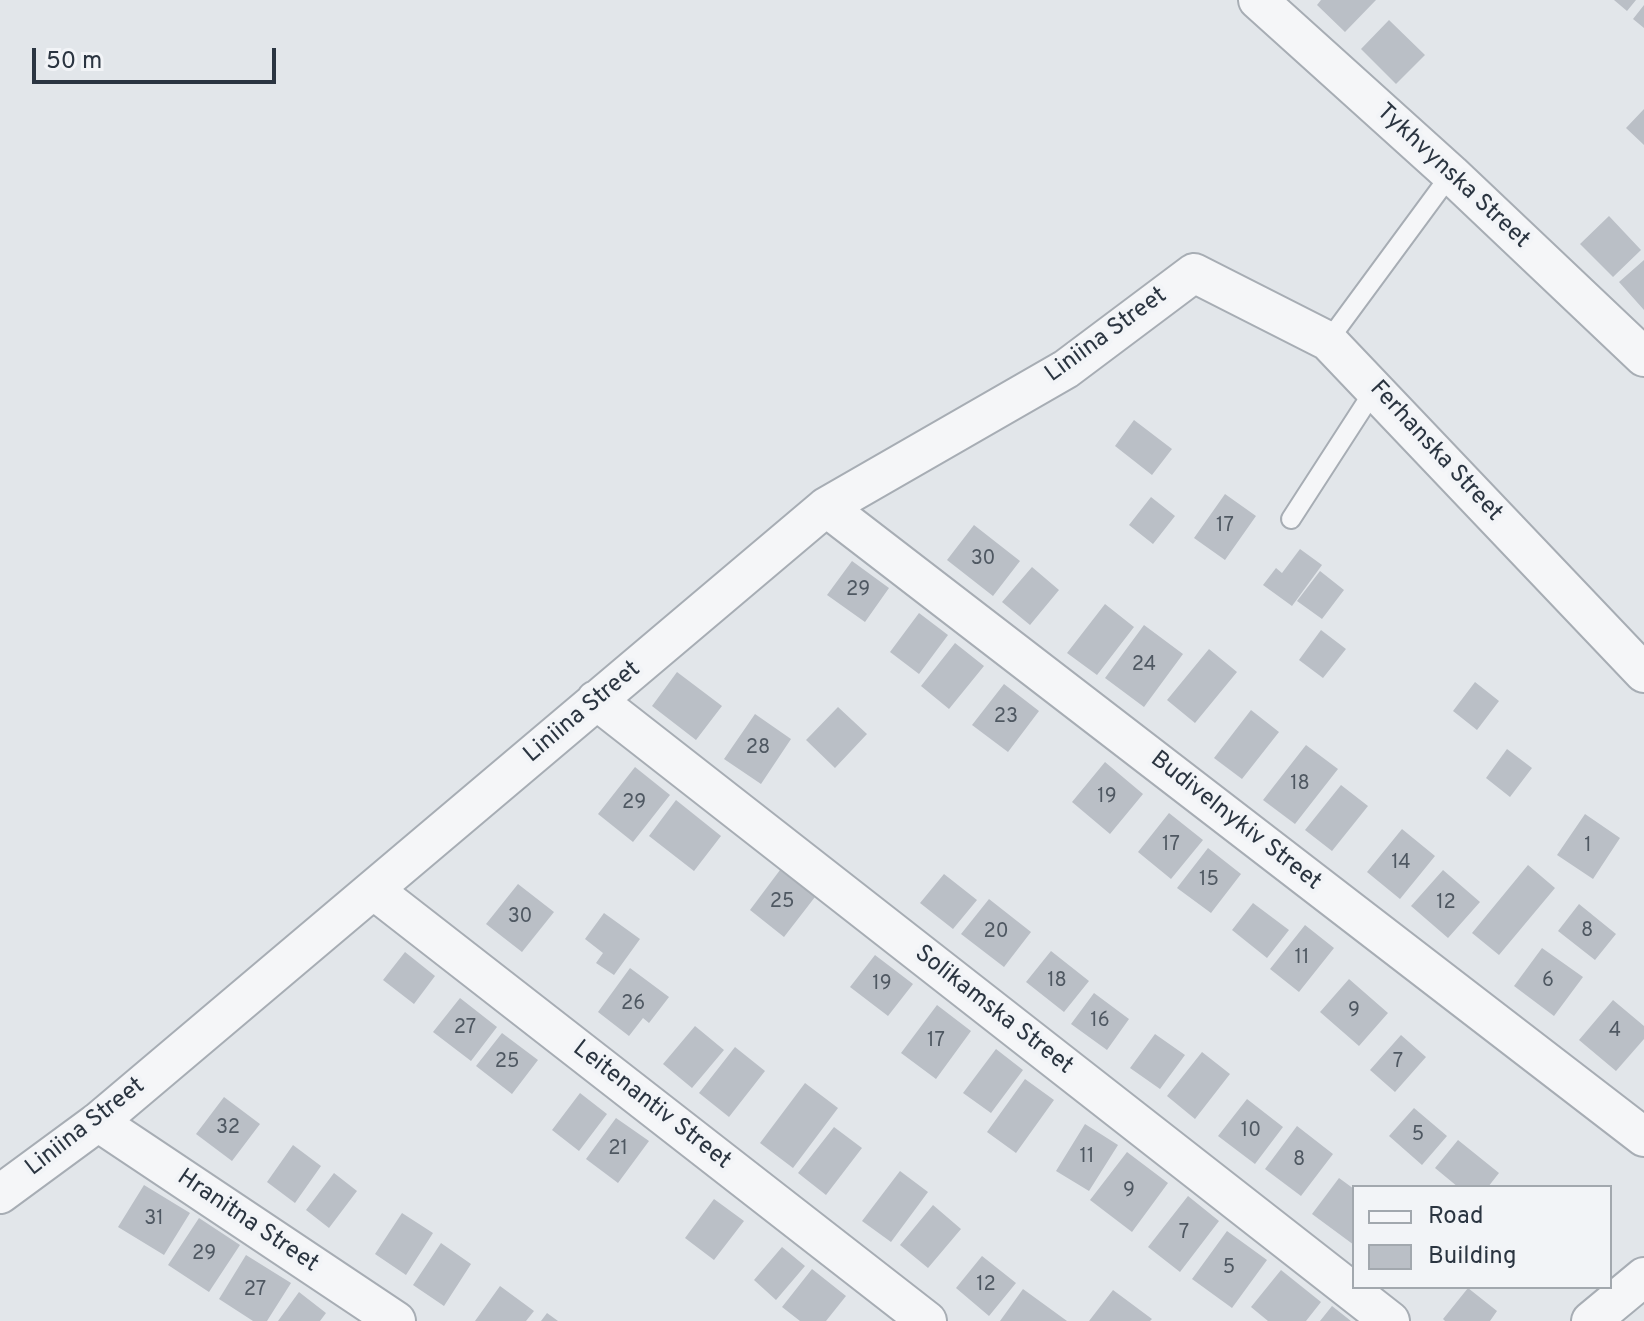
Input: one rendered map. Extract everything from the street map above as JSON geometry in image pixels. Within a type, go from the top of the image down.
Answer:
[{"type":"street","name":"Tykhvynska Street","points":[[1258,0],[1451,174],[1644,357]]},
{"type":"street","name":"Ferhanska Street","points":[[1194,273],[1328,341],[1644,673]]},
{"type":"street","name":"Liniina Street","points":[[0,1194],[98,1122],[826,507],[1066,369],[1194,273]]},
{"type":"street","name":"Budivelnykiv Street","points":[[826,507],[1644,1137]]},
{"type":"street","name":"Solikamska Street","points":[[596,700],[1390,1321]]},
{"type":"street","name":"Leitenantiv Street","points":[[375,891],[927,1321]]},
{"type":"street","name":"Hranitna Street","points":[[98,1122],[396,1321]]},
{"type":"street","points":[[1591,1321],[1644,1277]]},
{"type":"lane","points":[[1328,341],[1451,174]]},
{"type":"lane","points":[[1291,519],[1375,389]]},
{"type":"building","points":[[1321,0],[1376,0],[1345,32],[1317,5]]},
{"type":"building","points":[[1614,0],[1636,0],[1627,11]]},
{"type":"building","points":[[1644,5],[1644,28],[1633,19]]},
{"type":"building","points":[[1389,20],[1425,55],[1396,84],[1361,49]]},
{"type":"building","points":[[1644,109],[1644,145],[1626,128]]},
{"type":"building","points":[[1609,216],[1641,250],[1613,277],[1580,244]]},
{"type":"building","points":[[1644,260],[1644,310],[1619,282]]},
{"type":"building","points":[[1134,420],[1172,449],[1152,475],[1115,446]]},
{"type":"building","points":[[1225,494],[1256,516],[1225,560],[1194,538]]},
{"type":"building","points":[[1151,497],[1175,516],[1153,544],[1129,525]]},
{"type":"building","points":[[974,525],[1020,561],[993,596],[947,560]]},
{"type":"building","points":[[1300,549],[1322,565],[1292,606],[1263,585],[1276,568],[1282,573]]},
{"type":"building","points":[[852,561],[889,588],[865,622],[827,595]]},
{"type":"building","points":[[1032,567],[1059,590],[1030,625],[1002,602]]},
{"type":"building","points":[[1320,571],[1344,590],[1322,619],[1297,601]]},
{"type":"building","points":[[1105,604],[1134,627],[1097,675],[1067,653]]},
{"type":"building","points":[[919,613],[948,635],[919,674],[890,652]]},
{"type":"building","points":[[1144,625],[1183,654],[1144,707],[1105,678]]},
{"type":"building","points":[[1321,630],[1346,649],[1323,678],[1299,660]]},
{"type":"building","points":[[955,643],[984,666],[949,709],[921,686]]},
{"type":"building","points":[[1209,649],[1237,672],[1195,723],[1167,700]]},
{"type":"building","points":[[677,672],[722,706],[696,740],[652,706]]},
{"type":"building","points":[[1475,682],[1499,701],[1477,730],[1453,711]]},
{"type":"building","points":[[1004,684],[1039,711],[1008,752],[972,725]]},
{"type":"building","points":[[838,707],[867,734],[835,768],[806,740]]},
{"type":"building","points":[[1251,710],[1279,732],[1242,779],[1214,758]]},
{"type":"building","points":[[755,714],[791,739],[761,784],[724,759]]},
{"type":"building","points":[[1306,745],[1338,769],[1295,824],[1263,800]]},
{"type":"building","points":[[1507,749],[1532,768],[1510,797],[1486,778]]},
{"type":"building","points":[[1105,762],[1143,794],[1110,834],[1072,802]]},
{"type":"building","points":[[635,767],[670,795],[633,842],[598,814]]},
{"type":"building","points":[[1341,785],[1368,806],[1332,851],[1305,830]]},
{"type":"building","points":[[676,800],[721,836],[694,871],[649,836]]},
{"type":"building","points":[[1169,813],[1203,840],[1171,879],[1138,852]]},
{"type":"building","points":[[1585,814],[1620,838],[1593,879],[1557,855]]},
{"type":"building","points":[[1402,829],[1435,856],[1400,899],[1367,872]]},
{"type":"building","points":[[1208,848],[1241,874],[1211,913],[1177,888]]},
{"type":"building","points":[[1528,865],[1555,888],[1499,955],[1472,933]]},
{"type":"building","points":[[780,870],[815,897],[784,937],[750,910]]},
{"type":"building","points":[[1443,870],[1480,902],[1448,938],[1411,906]]},
{"type":"building","points":[[944,874],[977,900],[953,929],[920,903]]},
{"type":"building","points":[[518,884],[554,912],[522,952],[486,924]]},
{"type":"building","points":[[989,899],[1031,932],[1004,967],[961,934]]},
{"type":"building","points":[[1253,903],[1289,930],[1267,958],[1232,930]]},
{"type":"building","points":[[1579,904],[1616,934],[1595,960],[1558,931]]},
{"type":"building","points":[[604,913],[640,939],[614,975],[596,963],[603,953],[585,939]]},
{"type":"building","points":[[1305,925],[1334,948],[1299,992],[1270,969]]},
{"type":"building","points":[[1542,948],[1583,977],[1554,1016],[1514,986]]},
{"type":"building","points":[[1051,951],[1089,981],[1064,1012],[1026,982]]},
{"type":"building","points":[[405,952],[435,976],[414,1004],[383,980]]},
{"type":"building","points":[[875,955],[913,984],[888,1016],[850,987]]},
{"type":"building","points":[[630,968],[669,997],[649,1023],[643,1018],[629,1036],[598,1012]]},
{"type":"building","points":[[1349,979],[1388,1013],[1359,1046],[1320,1012]]},
{"type":"building","points":[[1094,993],[1129,1019],[1107,1050],[1071,1024]]},
{"type":"building","points":[[460,998],[497,1027],[471,1061],[433,1032]]},
{"type":"building","points":[[1613,1000],[1644,1026],[1644,1039],[1616,1071],[1579,1040]]},
{"type":"building","points":[[937,1005],[971,1031],[936,1079],[901,1053]]},
{"type":"building","points":[[695,1026],[724,1050],[692,1088],[663,1064]]},
{"type":"building","points":[[502,1033],[538,1060],[512,1094],[476,1066]]},
{"type":"building","points":[[1155,1034],[1185,1055],[1160,1089],[1130,1068]]},
{"type":"building","points":[[1401,1035],[1426,1057],[1395,1092],[1370,1070]]},
{"type":"building","points":[[735,1047],[765,1071],[729,1117],[699,1093]]},
{"type":"building","points":[[996,1049],[1023,1070],[991,1113],[963,1093]]},
{"type":"building","points":[[1202,1052],[1230,1074],[1195,1119],[1167,1096]]},
{"type":"building","points":[[1025,1079],[1054,1100],[1016,1153],[987,1132]]},
{"type":"building","points":[[805,1083],[838,1108],[793,1168],[760,1143]]},
{"type":"building","points":[[580,1093],[607,1114],[579,1151],[552,1130]]},
{"type":"building","points":[[224,1097],[260,1124],[232,1161],[196,1134]]},
{"type":"building","points":[[1247,1099],[1283,1127],[1255,1164],[1218,1136]]},
{"type":"building","points":[[1414,1108],[1447,1136],[1422,1165],[1389,1136]]},
{"type":"building","points":[[616,1118],[649,1141],[618,1183],[586,1159]]},
{"type":"building","points":[[1085,1124],[1118,1145],[1089,1191],[1056,1171]]},
{"type":"building","points":[[1297,1126],[1333,1154],[1301,1196],[1265,1169]]},
{"type":"building","points":[[834,1127],[862,1148],[826,1195],[798,1173]]},
{"type":"building","points":[[1458,1140],[1499,1173],[1490,1185],[1456,1185],[1435,1168]]},
{"type":"building","points":[[293,1145],[321,1166],[295,1203],[267,1182]]},
{"type":"building","points":[[1127,1152],[1168,1183],[1132,1232],[1090,1200]]},
{"type":"building","points":[[900,1171],[928,1192],[891,1242],[862,1221]]},
{"type":"building","points":[[334,1173],[357,1191],[329,1228],[306,1210]]},
{"type":"building","points":[[1339,1178],[1352,1188],[1352,1244],[1312,1214]]},
{"type":"building","points":[[144,1185],[190,1213],[164,1255],[118,1227]]},
{"type":"building","points":[[1188,1196],[1219,1221],[1180,1272],[1148,1247]]},
{"type":"building","points":[[714,1199],[744,1221],[714,1260],[685,1238]]},
{"type":"building","points":[[933,1205],[961,1229],[928,1268],[900,1245]]},
{"type":"building","points":[[402,1213],[433,1233],[406,1275],[375,1254]]},
{"type":"building","points":[[199,1218],[240,1245],[209,1292],[168,1265]]},
{"type":"building","points":[[1227,1231],[1267,1260],[1232,1308],[1192,1279]]},
{"type":"building","points":[[441,1243],[471,1264],[444,1306],[413,1285]]},
{"type":"building","points":[[782,1247],[805,1266],[776,1300],[754,1280]]},
{"type":"building","points":[[246,1255],[291,1283],[267,1321],[253,1321],[219,1299]]},
{"type":"building","points":[[982,1256],[1016,1283],[989,1316],[956,1288]]},
{"type":"building","points":[[812,1269],[846,1296],[826,1321],[800,1321],[782,1307]]},
{"type":"building","points":[[1281,1270],[1321,1302],[1306,1321],[1268,1321],[1251,1307]]},
{"type":"building","points":[[500,1286],[534,1311],[526,1321],[475,1321]]},
{"type":"building","points":[[1023,1289],[1067,1321],[1000,1321]]},
{"type":"building","points":[[1467,1289],[1497,1311],[1490,1321],[1443,1319]]},
{"type":"building","points":[[1113,1290],[1152,1319],[1089,1321]]},
{"type":"building","points":[[299,1292],[326,1313],[320,1321],[278,1321]]},
{"type":"building","points":[[1332,1306],[1351,1321],[1320,1321]]},
{"type":"building","points":[[547,1313],[558,1321],[541,1321]]}]
